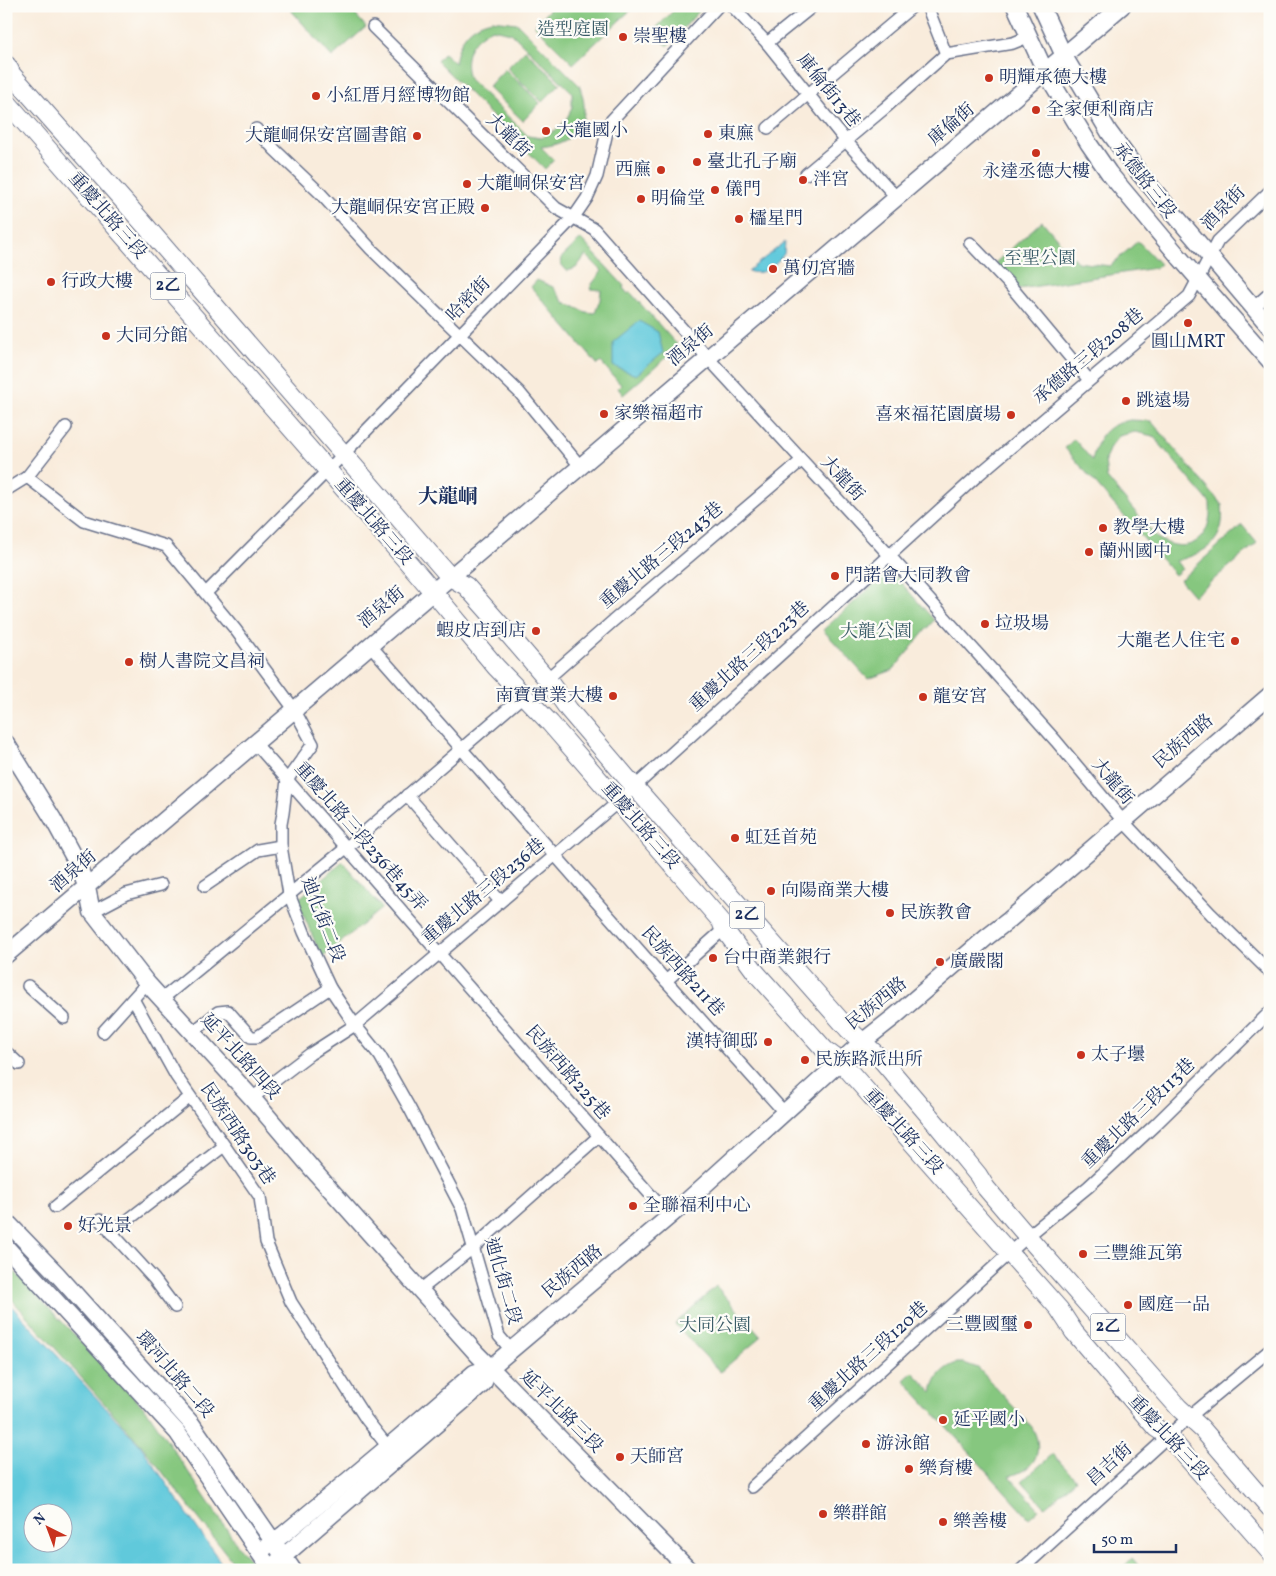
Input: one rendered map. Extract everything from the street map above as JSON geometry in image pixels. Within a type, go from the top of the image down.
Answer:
[{"type":"main road","name":"重慶北路三段","points":[[7,68],[450,577],[466,586],[547,679],[569,710],[634,786],[861,1043],[880,1058],[1028,1236],[1188,1418],[1202,1429],[1270,1508]]},
{"type":"main road","name":"重慶北路三段","points":[[6,101],[328,470],[496,667],[550,723],[722,920],[724,930],[763,980],[825,1050],[841,1062],[1011,1253],[1059,1309],[1074,1332],[1149,1420],[1156,1428],[1168,1436],[1270,1552]]},
{"type":"street","name":"哈密街","points":[[206,593],[574,217],[587,198],[598,176],[609,123],[718,6]]},
{"type":"street","name":"庫倫街13巷","points":[[732,6],[767,43],[845,140],[897,198]]},
{"type":"street","points":[[767,43],[813,6]]},
{"type":"street","points":[[768,128],[913,6]]},
{"type":"street","points":[[927,6],[946,54]]},
{"type":"street","name":"承德路三段","points":[[1015,6],[1045,71],[1109,173],[1270,361]]},
{"type":"street","name":"承德路三段","points":[[1041,6],[1064,56],[1109,132],[1140,174],[1270,327]]},
{"type":"street","name":"庫倫街","points":[[807,274],[1122,6]]},
{"type":"street","name":"大龍街","points":[[373,27],[556,208],[594,228],[708,358],[1056,741],[1123,821],[1270,972]]},
{"type":"street","points":[[806,174],[946,54],[1013,43],[1028,37]]},
{"type":"street","points":[[256,128],[275,150],[320,193],[371,249],[519,392],[580,466]]},
{"type":"street","name":"酒泉街","points":[[1210,256],[1218,241],[1270,191]]},
{"type":"street","points":[[970,243],[1008,283],[1089,380]]},
{"type":"street","name":"承德路三段208巷","points":[[889,555],[977,476],[1189,296],[1210,256]]},
{"type":"street","name":"酒泉街","points":[[6,955],[807,274]]},
{"type":"street","points":[[1253,308],[1270,293]]},
{"type":"street","points":[[6,490],[27,477],[66,427]]},
{"type":"street","name":"重慶北路三段243巷","points":[[547,679],[801,461]]},
{"type":"street","name":"迪化街二段","points":[[27,477],[84,521],[166,546],[235,629],[294,709],[313,744],[287,780],[281,824],[281,846],[289,894],[330,988],[355,1025],[380,1056],[462,1209],[499,1336],[511,1350]]},
{"type":"street","name":"重慶北路三段223巷","points":[[634,786],[773,663],[818,618],[889,555]]},
{"type":"street","name":"民族西路211巷","points":[[370,644],[666,981],[784,1112]]},
{"type":"street","name":"民族西路","points":[[259,1552],[388,1447],[474,1373],[490,1368],[669,1216],[861,1043],[894,1017],[1270,695]]},
{"type":"street","points":[[162,999],[346,848],[523,696]]},
{"type":"street","name":"延平北路四段","points":[[6,742],[53,819],[78,865],[87,888],[92,912],[147,983],[252,1098],[313,1170],[490,1368]]},
{"type":"street","name":"重慶北路三段236巷45弄","points":[[255,744],[439,954]]},
{"type":"street","name":"重慶北路三段236巷","points":[[252,1098],[310,1054],[355,1025],[618,802],[634,786]]},
{"type":"street","points":[[407,795],[500,901]]},
{"type":"street","points":[[205,886],[258,850],[281,846]]},
{"type":"street","points":[[92,912],[126,894],[161,885]]},
{"type":"street","points":[[666,981],[724,930]]},
{"type":"street","name":"民族西路225巷","points":[[439,954],[669,1216]]},
{"type":"street","points":[[103,1032],[147,983]]},
{"type":"street","points":[[28,986],[64,1018]]},
{"type":"street","points":[[192,1033],[218,1012],[228,1011],[251,1037],[257,1037],[330,988]]},
{"type":"street","name":"民族西路303巷","points":[[133,999],[167,1061],[190,1097],[260,1197],[266,1242],[291,1302],[366,1419],[388,1447]]},
{"type":"street","name":"重慶北路三段113巷","points":[[1011,1253],[1028,1236],[1088,1187],[1155,1125],[1270,1012]]},
{"type":"street","points":[[6,1052],[19,1064]]},
{"type":"street","points":[[55,1207],[190,1097]]},
{"type":"street","points":[[420,1290],[474,1247],[599,1136]]},
{"type":"street","points":[[111,1233],[224,1146]]},
{"type":"street","points":[[100,1220],[175,1306]]},
{"type":"street","name":"環河北路二段","points":[[6,1221],[174,1402],[208,1447],[293,1570]]},
{"type":"street","name":"環河北路二段","points":[[6,1248],[177,1432],[270,1569]]},
{"type":"street","name":"重慶北路三段120巷","points":[[752,1487],[1011,1253]]},
{"type":"street","name":"昌吉街","points":[[1021,1570],[1188,1418],[1270,1350]]},
{"type":"street","name":"民族西路","points":[[270,1569],[484,1384],[490,1368]]},
{"type":"street","name":"延平北路三段","points":[[490,1368],[689,1570]]},
{"type":"green space","points":[[293,6],[348,6],[366,27],[332,57],[290,9]]},
{"type":"green space","name":"造型庭園","points":[[553,6],[635,6],[573,64],[534,25]]},
{"type":"green space","points":[[678,6],[704,6],[667,46],[653,31]]},
{"type":"green space","points":[[492,20],[517,23],[579,85],[583,98],[583,119],[579,128],[565,141],[541,147],[554,160],[545,169],[437,61],[444,53],[455,63],[459,47],[466,35],[484,22]],"holes":[[[492,29],[511,33],[572,92],[572,108],[566,120],[557,129],[542,138],[528,136],[469,79],[467,56],[473,43],[484,33]]]},
{"type":"green space","points":[[525,50],[560,84],[542,102],[507,68]]},
{"type":"green space","points":[[505,69],[540,103],[523,121],[488,87]]},
{"type":"green space","name":"至聖公園","points":[[1042,221],[1077,262],[1110,266],[1138,241],[1160,264],[1155,268],[1019,289],[995,263]]},
{"type":"green space","name":"大龍峒保安宮","points":[[581,239],[624,286],[623,288],[628,294],[630,292],[679,347],[623,395],[618,388],[621,385],[601,362],[598,365],[531,287],[537,280],[553,287],[564,302],[586,312],[595,313],[600,300],[601,290],[590,289],[602,271],[586,255],[576,268],[567,271],[561,264],[562,257]]},
{"type":"green space","points":[[1130,420],[1151,421],[1222,505],[1221,528],[1218,536],[1206,549],[1176,561],[1182,569],[1175,575],[1065,448],[1074,439],[1092,460],[1100,438],[1108,429],[1121,422]],"holes":[[[1135,432],[1153,436],[1210,503],[1210,516],[1203,535],[1189,545],[1179,546],[1157,538],[1107,478],[1105,460],[1110,447],[1119,436]]]},
{"type":"green space","points":[[1242,525],[1257,543],[1194,596],[1180,580]]},
{"type":"green space","name":"大龍公園","points":[[890,570],[934,620],[893,670],[868,679],[823,630]]},
{"type":"green space","points":[[343,862],[382,908],[322,958],[297,900]]},
{"type":"green space","points":[[6,1263],[148,1412],[240,1549],[260,1570],[239,1570],[142,1446],[6,1293]]},
{"type":"green space","name":"大同公園","points":[[716,1286],[761,1337],[720,1372],[675,1324]]},
{"type":"green space","points":[[957,1363],[964,1363],[978,1368],[1032,1427],[1038,1444],[1035,1458],[1025,1469],[1009,1476],[1039,1509],[1029,1518],[904,1380],[913,1372],[932,1392],[940,1374]]},
{"type":"green space","points":[[1053,1454],[1076,1480],[1045,1507],[1022,1481]]},
{"type":"green space","points":[[1132,1558],[1142,1570],[1120,1570]]},
{"type":"water","points":[[785,242],[784,254],[772,266],[764,271],[748,271]]},
{"type":"water","points":[[639,321],[658,332],[663,353],[636,375],[613,366],[613,342]]},
{"type":"water","points":[[6,1300],[140,1445],[226,1570],[6,1570]]},
{"type":"place","name":"崇聖樓","points":[[623,37]]},
{"type":"place","name":"明輝承德大樓","points":[[989,78]]},
{"type":"place","name":"小紅厝月經博物館","points":[[316,96]]},
{"type":"place","name":"全家便利商店","points":[[1036,110]]},
{"type":"place","name":"大龍國小","points":[[546,131]]},
{"type":"place","name":"東廡","points":[[708,134]]},
{"type":"place","name":"大龍峒保安宮圖書館","points":[[417,136]]},
{"type":"place","name":"永達丞德大樓","points":[[1036,153]]},
{"type":"place","name":"臺北孔子廟","points":[[697,162]]},
{"type":"place","name":"西廡","points":[[661,170]]},
{"type":"place","name":"泮宮","points":[[803,180]]},
{"type":"place","name":"大龍峒保安宮","points":[[467,184]]},
{"type":"place","name":"儀門","points":[[715,190]]},
{"type":"place","name":"明倫堂","points":[[641,199]]},
{"type":"place","name":"大龍峒保安宮正殿","points":[[485,208]]},
{"type":"place","name":"櫺星門","points":[[739,219]]},
{"type":"place","name":"萬仞宮牆","points":[[773,269]]},
{"type":"place","name":"行政大樓","points":[[51,282]]},
{"type":"place","name":"圓山MRT","points":[[1188,323]]},
{"type":"place","name":"大同分館","points":[[106,336]]},
{"type":"place","name":"跳遠場","points":[[1126,401]]},
{"type":"place","name":"家樂福超市","points":[[604,414]]},
{"type":"place","name":"喜來福花園廣場","points":[[1011,415]]},
{"type":"place","name":"教學大樓","points":[[1103,528]]},
{"type":"place","name":"蘭州國中","points":[[1089,552]]},
{"type":"place","name":"門諾會大同教會","points":[[835,576]]},
{"type":"place","name":"垃圾場","points":[[985,624]]},
{"type":"place","name":"蝦皮店到店","points":[[536,631]]},
{"type":"place","name":"大龍老人住宅","points":[[1235,641]]},
{"type":"place","name":"樹人書院文昌祠","points":[[129,662]]},
{"type":"place","name":"南寶實業大樓","points":[[613,696]]},
{"type":"place","name":"龍安宮","points":[[923,697]]},
{"type":"place","name":"虹廷首苑","points":[[735,838]]},
{"type":"place","name":"向陽商業大樓","points":[[771,891]]},
{"type":"place","name":"民族教會","points":[[890,913]]},
{"type":"place","name":"台中商業銀行","points":[[713,958]]},
{"type":"place","name":"廣嚴閣","points":[[940,962]]},
{"type":"place","name":"漢特御邸","points":[[768,1042]]},
{"type":"place","name":"太子壜","points":[[1081,1055]]},
{"type":"place","name":"民族路派出所","points":[[805,1060]]},
{"type":"place","name":"全聯福利中心","points":[[633,1206]]},
{"type":"place","name":"好光景","points":[[68,1226]]},
{"type":"place","name":"三豐維瓦第","points":[[1083,1254]]},
{"type":"place","name":"國庭一品","points":[[1128,1305]]},
{"type":"place","name":"三豐國璽","points":[[1028,1325]]},
{"type":"place","name":"延平國小","points":[[943,1420]]},
{"type":"place","name":"游泳館","points":[[866,1444]]},
{"type":"place","name":"天師宮","points":[[620,1457]]},
{"type":"place","name":"樂育樓","points":[[909,1469]]},
{"type":"place","name":"樂群館","points":[[823,1514]]},
{"type":"place","name":"樂善樓","points":[[943,1522]]},
{"type":"district","name":"大龍峒","points":[[448,498]]}]
